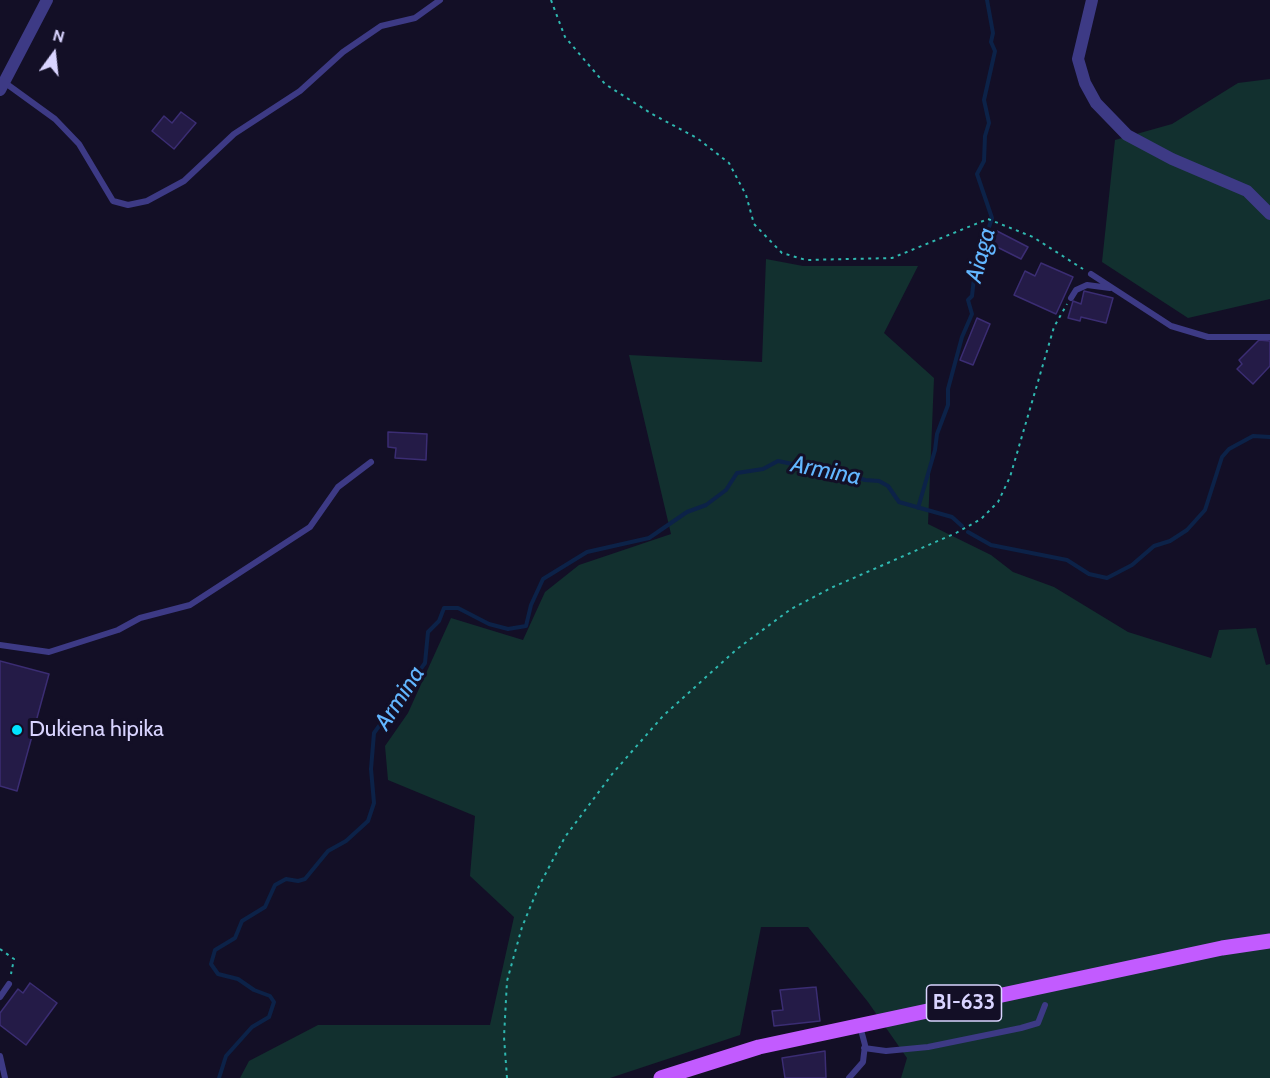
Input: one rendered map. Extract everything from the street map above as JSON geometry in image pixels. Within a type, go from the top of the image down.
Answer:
[{"type":"main road","name":"BI-633","points":[[662,1078],[759,1047],[1222,948],[1270,941]]},
{"type":"street","points":[[2,86],[47,0]]},
{"type":"street","points":[[1092,0],[1078,59],[1085,83],[1096,103],[1127,135],[1172,159],[1247,191],[1270,214]]},
{"type":"lane","points":[[2,86],[55,119],[79,144],[113,201],[128,205],[147,201],[184,181],[234,134],[300,91],[343,52],[381,26],[415,18],[440,0]]},
{"type":"lane","points":[[1091,274],[1171,326],[1208,338],[1270,337]]},
{"type":"lane","points":[[1071,298],[1076,290],[1088,285],[1111,288]]},
{"type":"lane","points":[[0,645],[49,652],[118,630],[140,618],[190,604],[310,527],[338,487],[371,462]]},
{"type":"lane","points":[[0,997],[9,984]]},
{"type":"lane","points":[[864,1048],[886,1052],[928,1047],[1022,1028],[1038,1023],[1045,1005]]},
{"type":"lane","points":[[849,1078],[863,1062],[864,1048],[860,1025]]},
{"type":"lane","points":[[0,1056],[5,1078]]},
{"type":"path","points":[[551,0],[565,37],[605,84],[651,114],[696,138],[729,163],[746,195],[754,224],[782,253],[806,260],[892,258],[988,219],[1033,237],[1091,274]]},
{"type":"path","points":[[507,1078],[504,1037],[507,981],[522,927],[539,886],[565,837],[613,773],[663,716],[737,649],[791,609],[833,587],[956,533],[981,519],[998,502],[1010,477],[1054,327],[1071,298]]},
{"type":"path","points":[[0,949],[14,959],[9,984]]},
{"type":"green space","points":[[1270,79],[1270,299],[1188,318],[1102,262],[1115,140],[1172,124],[1238,83]]},
{"type":"green space","points":[[766,259],[803,266],[918,266],[884,333],[934,378],[928,524],[991,555],[1013,572],[1054,587],[1128,632],[1211,658],[1219,630],[1256,628],[1266,665],[1270,664],[1270,1078],[901,1078],[907,1058],[868,1002],[808,927],[761,927],[740,1035],[610,1078],[240,1078],[249,1061],[318,1025],[490,1025],[514,917],[470,876],[475,816],[388,780],[385,746],[408,713],[451,618],[523,640],[545,592],[579,565],[671,534],[629,355],[762,362]]},
{"type":"building","points":[[181,112],[196,123],[174,149],[152,131],[164,116],[172,123]]},
{"type":"building","points":[[997,231],[1028,247],[1021,259],[991,244]]},
{"type":"building","points":[[1041,263],[1073,277],[1056,314],[1014,295],[1025,271],[1035,276]]},
{"type":"building","points":[[1084,291],[1113,298],[1106,323],[1081,317],[1080,321],[1068,318],[1073,301],[1081,304]]},
{"type":"building","points":[[977,318],[990,324],[973,365],[960,360]]},
{"type":"building","points":[[1259,340],[1270,341],[1270,366],[1253,384],[1237,369],[1242,364],[1239,360]]},
{"type":"building","points":[[388,432],[427,434],[426,460],[395,458],[396,448],[388,447]]},
{"type":"building","name":"Dukiena hipika","points":[[0,661],[49,674],[17,791],[0,786]]},
{"type":"building","points":[[30,983],[57,1003],[26,1045],[0,1025],[0,1013],[18,989],[23,993]]},
{"type":"building","points":[[816,987],[820,1021],[774,1026],[772,1011],[783,1010],[780,990]]},
{"type":"building","points":[[825,1051],[826,1078],[785,1078],[782,1058]]},
{"type":"waterway","name":"Aiaga","points":[[918,508],[935,450],[937,434],[948,405],[948,389],[962,337],[972,314],[968,300],[972,296],[975,269],[992,218],[977,174],[984,161],[985,136],[989,123],[984,100],[995,51],[991,42],[993,33],[987,0]]},
{"type":"waterway","name":"Armina","points":[[968,532],[991,545],[1067,560],[1089,574],[1107,578],[1132,565],[1154,546],[1170,541],[1187,530],[1205,510],[1222,457],[1229,449],[1253,436],[1270,437]]},
{"type":"waterway","name":"Armina","points":[[219,1078],[226,1056],[252,1027],[269,1017],[274,1002],[270,996],[254,990],[238,979],[218,974],[211,964],[215,950],[235,938],[242,921],[265,907],[275,885],[286,879],[298,881],[305,879],[328,851],[346,841],[368,821],[374,803],[371,769],[374,733],[425,663],[428,632],[439,621],[444,608],[458,608],[489,624],[508,629],[526,626],[531,605],[543,579],[587,552],[649,538],[687,512],[706,505],[726,490],[737,473],[763,469],[778,461],[826,471],[838,471],[865,480],[879,481],[888,486],[899,502],[952,517],[962,526]]},
{"type":"place","name":"Dukiena hipika","points":[[17,730]]}]
